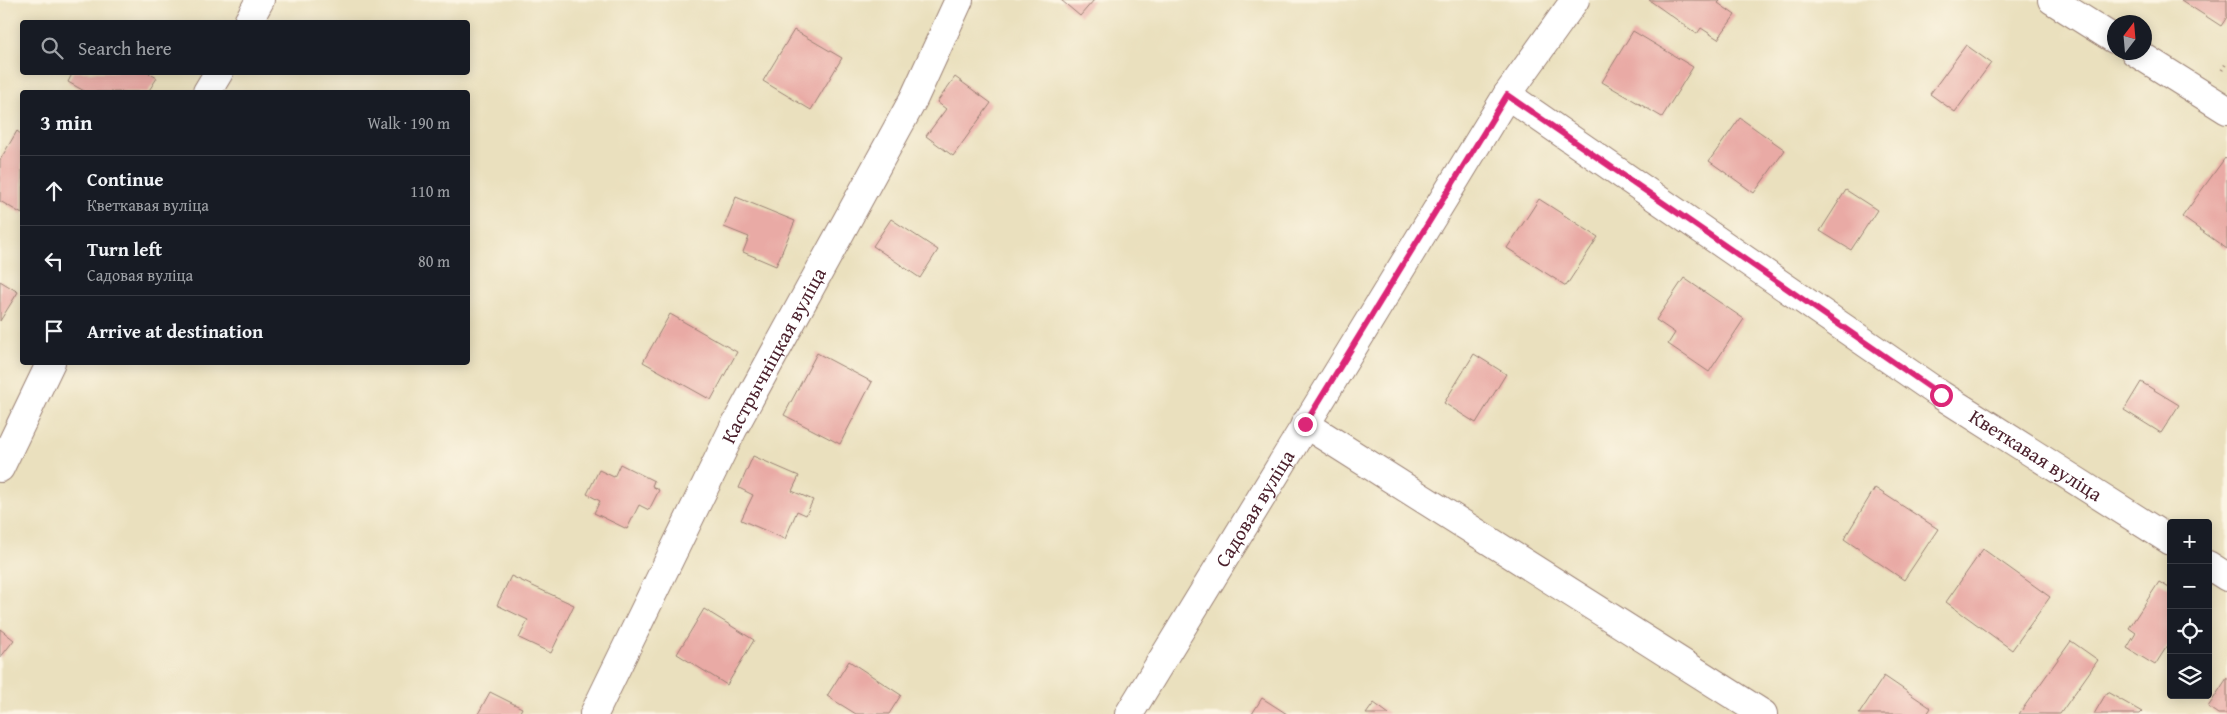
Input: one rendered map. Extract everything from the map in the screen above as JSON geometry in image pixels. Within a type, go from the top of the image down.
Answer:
[{"type":"street","points":[[249,20],[260,0]]},
{"type":"street","name":"Кастрычніцкая вуліца","points":[[594,714],[733,429],[914,98],[959,0]]},
{"type":"street","name":"Садовая вуліца","points":[[1128,714],[1507,95],[1575,0]]},
{"type":"street","points":[[2052,0],[2107,35]]},
{"type":"street","points":[[2148,60],[2216,103]]},
{"type":"street","points":[[208,90],[217,75]]},
{"type":"street","name":"Кветкавая вуліца","points":[[1507,95],[1941,395],[2167,538]]},
{"type":"street","points":[[0,468],[50,365]]},
{"type":"street","points":[[1305,424],[1763,714]]},
{"type":"street","points":[[2212,568],[2227,577]]},
{"type":"building","points":[[1061,0],[1094,0],[1080,16]]},
{"type":"building","points":[[1649,0],[1721,0],[1718,3],[1735,15],[1718,39],[1701,28],[1697,34]]},
{"type":"building","points":[[2181,0],[2227,0],[2227,17],[2221,26]]},
{"type":"building","points":[[794,30],[842,58],[811,110],[763,81]]},
{"type":"building","points":[[1633,31],[1693,67],[1662,117],[1602,82]]},
{"type":"building","points":[[1966,45],[1991,63],[1955,112],[1930,94]]},
{"type":"building","points":[[72,75],[152,75],[157,78],[149,90],[82,90],[68,82]]},
{"type":"building","points":[[955,77],[991,103],[953,156],[926,136],[946,109],[937,102]]},
{"type":"building","points":[[1740,118],[1785,150],[1754,193],[1709,161]]},
{"type":"building","points":[[17,131],[20,133],[20,213],[0,201],[0,160]]},
{"type":"building","points":[[2225,158],[2227,160],[2227,249],[2182,217]]},
{"type":"building","points":[[1846,190],[1877,210],[1851,250],[1820,231]]},
{"type":"building","points":[[736,197],[795,221],[776,266],[743,252],[749,237],[724,227]]},
{"type":"building","points":[[1539,199],[1598,237],[1566,286],[1507,248]]},
{"type":"building","points":[[891,219],[938,250],[920,278],[873,246]]},
{"type":"building","points":[[1684,278],[1744,319],[1709,372],[1668,344],[1675,333],[1656,320]]},
{"type":"building","points":[[0,281],[18,292],[0,321]]},
{"type":"building","points":[[670,314],[737,352],[711,400],[643,362]]},
{"type":"building","points":[[817,353],[872,382],[840,444],[784,415]]},
{"type":"building","points":[[1474,354],[1506,374],[1476,423],[1444,403]]},
{"type":"building","points":[[2141,382],[2179,405],[2161,433],[2124,410]]},
{"type":"building","points":[[753,456],[799,476],[792,491],[813,500],[806,515],[797,511],[785,539],[741,520],[753,495],[739,488]]},
{"type":"building","points":[[620,464],[654,481],[652,486],[659,490],[649,510],[639,505],[627,529],[594,513],[600,501],[587,494],[599,470],[614,477]]},
{"type":"building","points":[[1875,488],[1938,529],[1904,580],[1844,539]]},
{"type":"building","points":[[1983,549],[2050,597],[2012,650],[1946,602]]},
{"type":"building","points":[[511,576],[574,605],[551,653],[519,638],[528,620],[497,605]]},
{"type":"building","points":[[2159,582],[2167,587],[2167,646],[2155,665],[2127,648],[2136,633],[2129,628]]},
{"type":"building","points":[[704,609],[754,640],[727,685],[677,654]]},
{"type":"building","points":[[0,629],[14,640],[0,658]]},
{"type":"building","points":[[2071,641],[2098,660],[2060,714],[2019,714]]},
{"type":"building","points":[[849,661],[901,695],[889,714],[856,714],[827,696]]},
{"type":"building","points":[[1884,676],[1931,708],[1927,714],[1859,714]]},
{"type":"building","points":[[2227,678],[2227,714],[2218,714],[2208,707]]},
{"type":"building","points":[[490,692],[522,708],[519,714],[478,714]]},
{"type":"building","points":[[2107,692],[2142,712],[2140,714],[2094,714]]},
{"type":"building","points":[[1262,698],[1287,714],[1252,714]]},
{"type":"building","points":[[1374,703],[1389,714],[1366,714]]},
{"type":"route","points":[[1305,424],[1507,95],[1941,395]]}]
